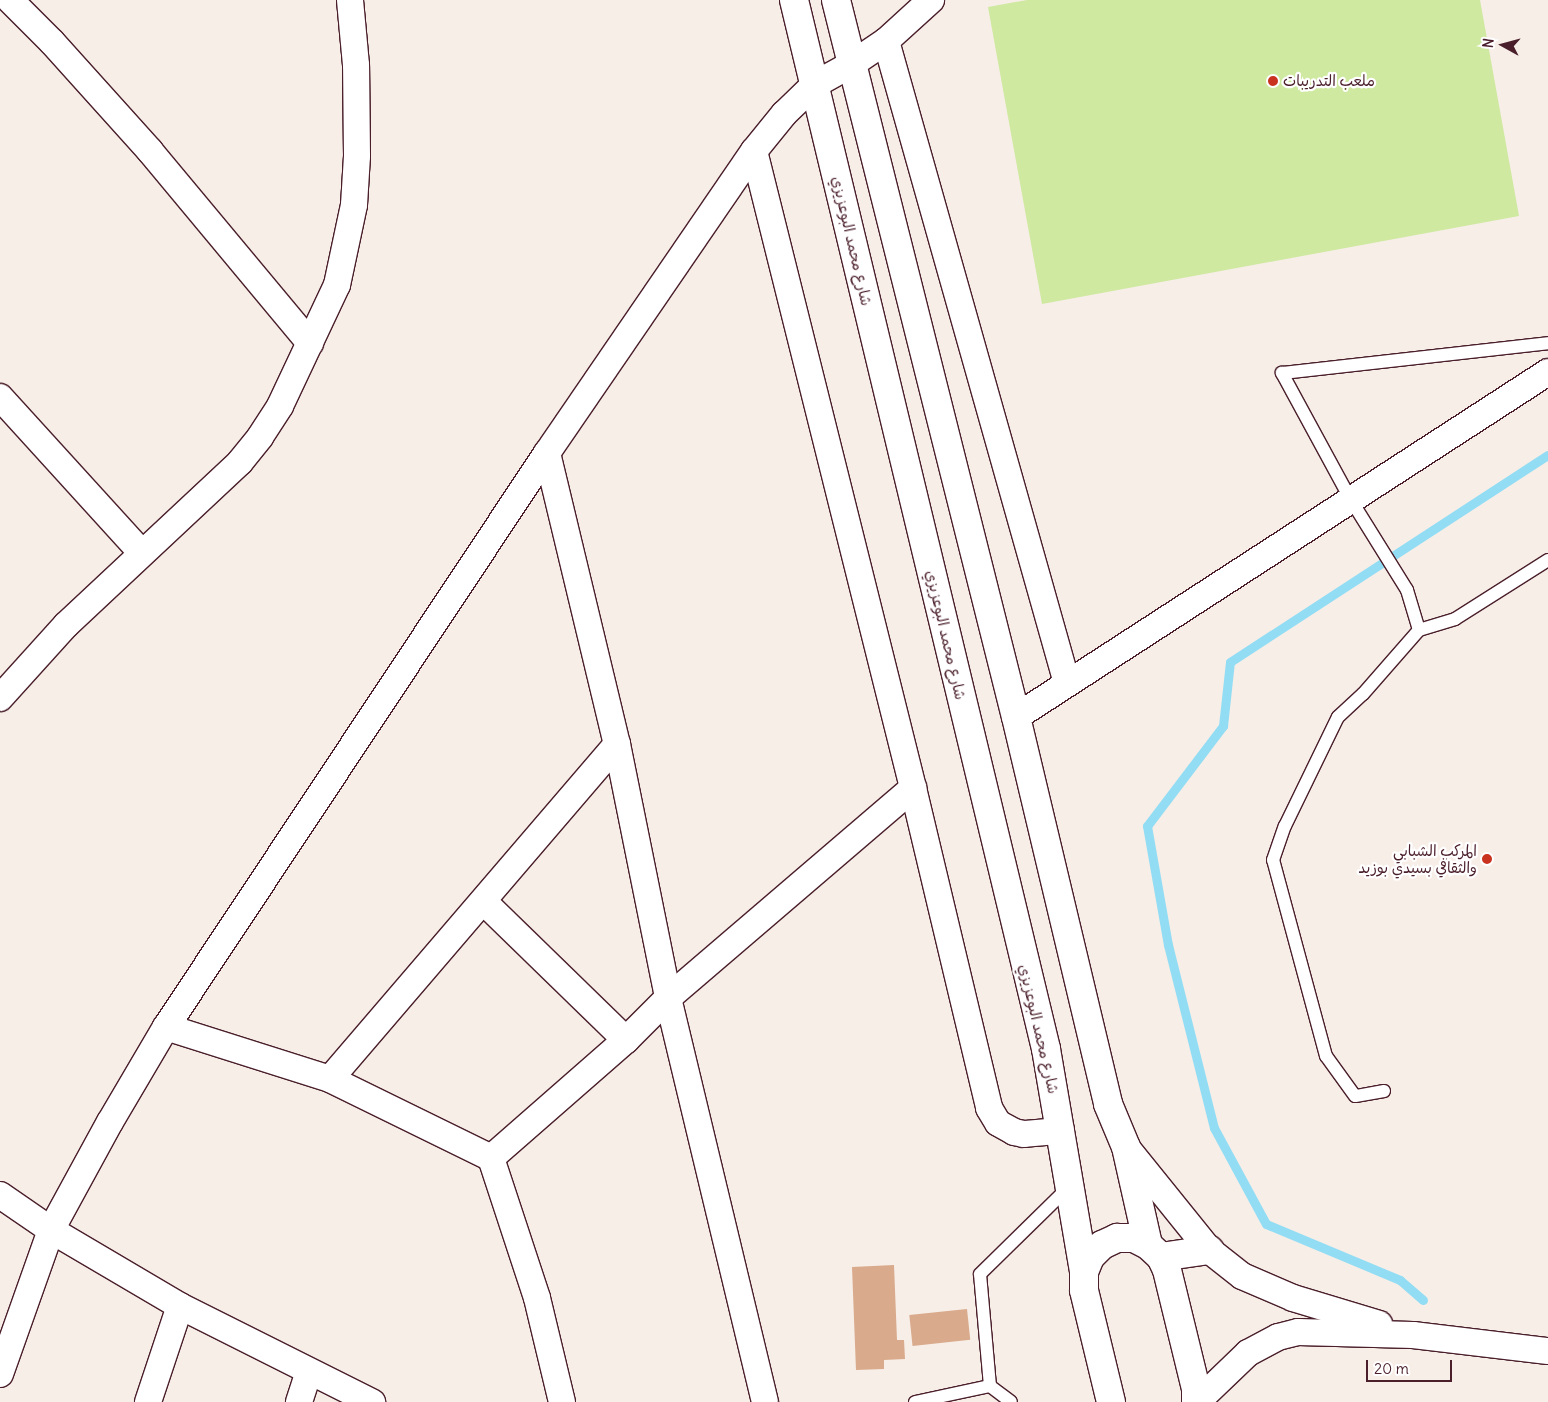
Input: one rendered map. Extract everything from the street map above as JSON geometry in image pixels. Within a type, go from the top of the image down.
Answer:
[{"type":"main road","name":"شارع محمد البوعزيزي","points":[[794,0],[1046,1049],[1084,1272],[1084,1290],[1111,1402]]},
{"type":"main road","points":[[836,0],[1016,717],[1108,1104],[1126,1148],[1155,1251],[1167,1270],[1196,1389],[1196,1402]]},
{"type":"main road","points":[[1084,1272],[1090,1257],[1102,1245],[1117,1238],[1134,1238],[1155,1251],[1209,1250]]},
{"type":"street","points":[[10,0],[52,42],[143,144],[310,343]]},
{"type":"street","points":[[0,698],[66,625],[141,552],[183,517],[240,462],[260,437],[280,406],[337,285],[354,205],[357,156],[356,65],[350,0]]},
{"type":"street","points":[[1,1369],[51,1230],[110,1122],[166,1027],[547,453],[754,151],[784,114],[814,85],[852,64],[886,41],[931,0]]},
{"type":"street","points":[[886,41],[1067,683]]},
{"type":"street","points":[[754,151],[913,788],[989,1108],[998,1123],[1014,1132],[1024,1134],[1061,1131]]},
{"type":"street","points":[[1016,717],[1548,372]]},
{"type":"street","points":[[0,397],[141,552]]},
{"type":"street","points":[[547,453],[617,744],[668,998],[765,1402]]},
{"type":"street","points":[[330,1079],[484,902],[617,744]]},
{"type":"street","points":[[491,1158],[626,1040],[668,998],[913,788]]},
{"type":"street","points":[[484,902],[626,1040]]},
{"type":"street","points":[[166,1027],[330,1079],[491,1158],[537,1298],[562,1402]]},
{"type":"street","points":[[1126,1148],[1209,1250],[1242,1276],[1293,1298],[1413,1335]]},
{"type":"street","points":[[0,1195],[51,1230],[180,1306],[372,1402]]},
{"type":"street","points":[[148,1402],[180,1306]]},
{"type":"street","points":[[1196,1402],[1248,1353],[1278,1337],[1298,1332],[1413,1335],[1548,1350]]},
{"type":"street","points":[[299,1402],[309,1372]]},
{"type":"lane","points":[[1420,630],[1407,590],[1351,500],[1282,373],[1548,344]]},
{"type":"lane","points":[[1384,1091],[1355,1096],[1326,1056],[1273,860],[1285,826],[1338,717],[1363,694],[1420,630],[1455,619],[1548,560]]},
{"type":"lane","points":[[1011,1402],[990,1386],[980,1274],[1070,1186]]},
{"type":"lane","points":[[914,1402],[990,1386]]},
{"type":"green space","points":[[1027,0],[1480,0],[1519,216],[1042,304],[988,7]]},
{"type":"building","points":[[894,1265],[897,1340],[904,1340],[905,1359],[884,1360],[884,1369],[856,1370],[852,1267]]},
{"type":"building","points":[[967,1309],[970,1340],[913,1346],[909,1315]]},
{"type":"waterway","points":[[1423,1300],[1400,1280],[1266,1224],[1214,1128],[1168,945],[1147,826],[1223,726],[1230,662],[1548,455]]},
{"type":"place","name":"ملعب التدريبات","points":[[1273,81]]},
{"type":"place","name":"المركب الشبابي والثقافي بسيدي بوزيد","points":[[1487,859]]}]
